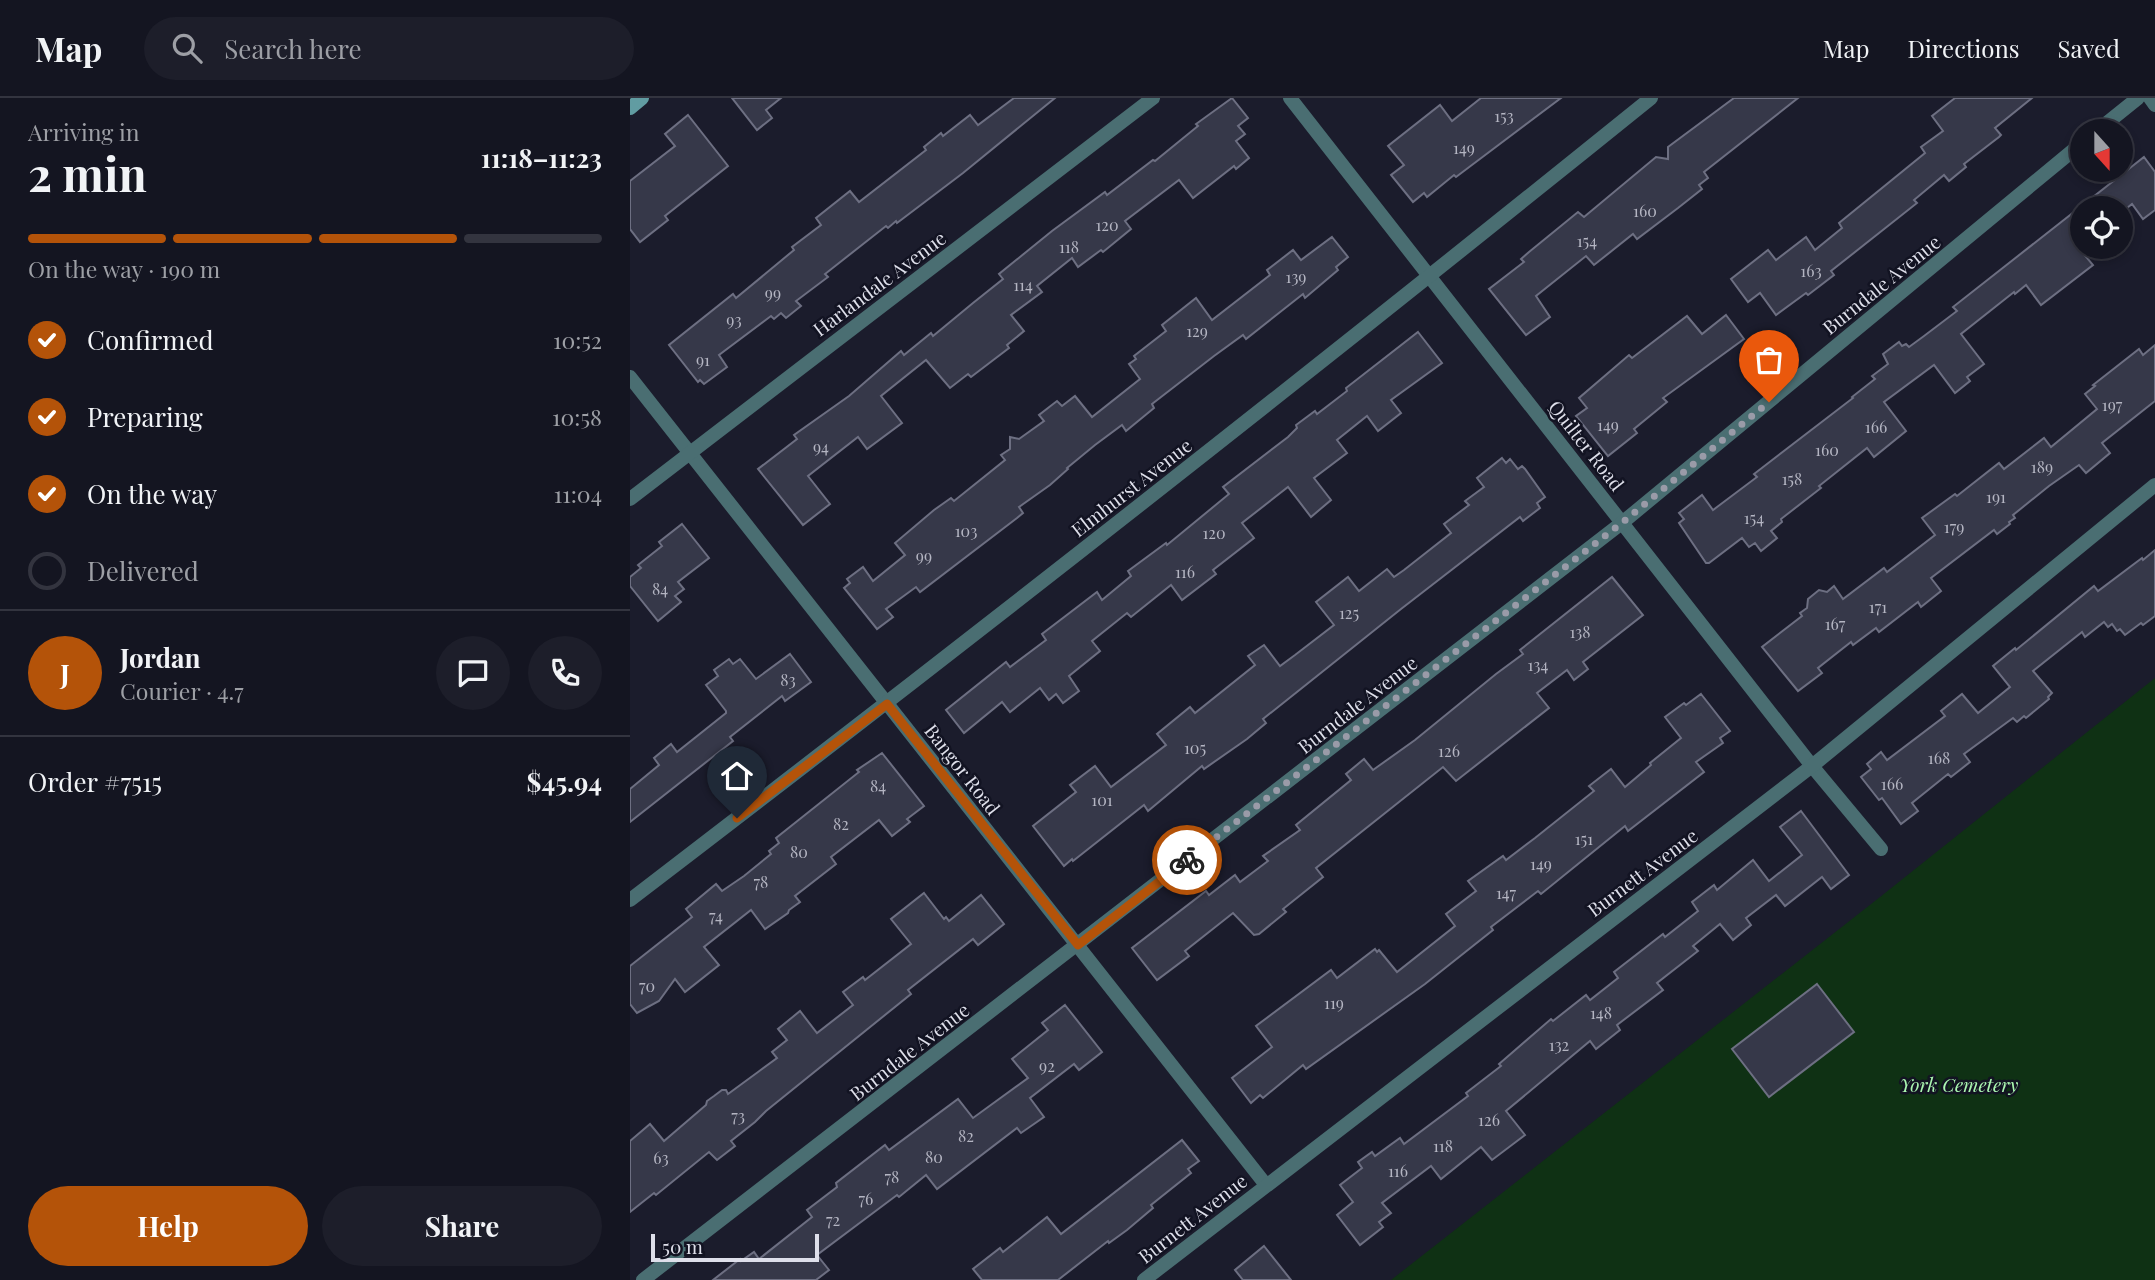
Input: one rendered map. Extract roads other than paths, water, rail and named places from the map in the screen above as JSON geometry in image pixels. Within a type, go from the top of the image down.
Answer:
[{"type":"main road","points":[[630,108],[642,98]]},
{"type":"street","name":"Harlandale Avenue","points":[[630,499],[1153,98]]},
{"type":"street","name":"Quilter Road","points":[[1290,98],[1812,766],[1881,849]]},
{"type":"street","name":"Elmhurst Avenue","points":[[630,900],[887,704],[1430,276],[1651,98]]},
{"type":"street","points":[[2112,119],[2138,98]]},
{"type":"street","points":[[2150,98],[2155,105]]},
{"type":"street","name":"Burndale Avenue","points":[[643,1280],[1623,522],[2070,154]]},
{"type":"street","name":"Bangor Road","points":[[630,377],[1266,1185]]},
{"type":"street","name":"Burnett Avenue","points":[[1144,1280],[1812,766],[2155,485]]},
{"type":"park label","name":"York Cemetery","points":[[1959,1084]]}]
